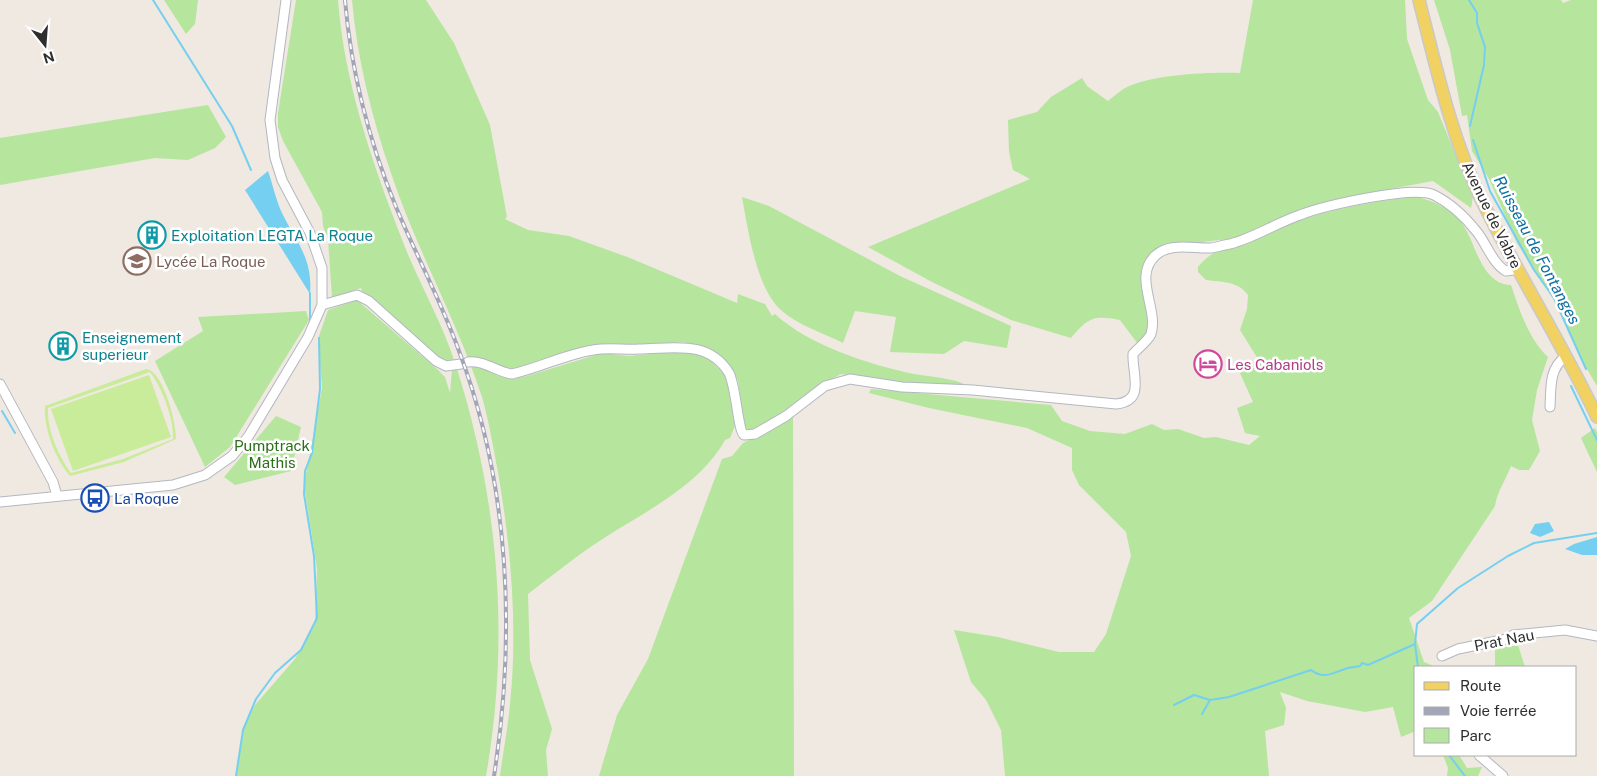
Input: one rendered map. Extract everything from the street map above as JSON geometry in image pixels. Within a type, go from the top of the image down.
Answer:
[{"type":"main road","name":"Avenue de Vabre","points":[[1419,0],[1444,99],[1462,155],[1481,198],[1597,417]]},
{"type":"street","points":[[0,502],[173,485],[205,475],[219,467],[232,456],[248,437],[308,337],[322,306],[322,268],[318,251],[282,180],[275,158],[270,120],[286,0]]},
{"type":"street","points":[[322,306],[357,295],[369,301],[436,361],[446,366],[476,361],[502,373],[512,374],[593,350],[682,346],[699,349],[714,356],[724,366],[732,380],[739,408],[739,428],[744,435],[755,434],[786,416],[825,386],[850,379],[902,387],[973,390],[1116,404],[1127,403],[1132,399],[1136,386],[1133,354],[1150,336],[1154,322],[1145,280],[1147,269],[1155,255],[1171,248],[1213,248],[1239,241],[1299,215],[1339,203],[1416,192],[1432,194],[1452,206],[1477,231],[1499,266],[1506,271],[1519,269]]},
{"type":"street","points":[[1550,407],[1551,377],[1557,363],[1565,357]]},
{"type":"street","points":[[2,388],[53,482],[57,496]]},
{"type":"street","name":"Prat Nau","points":[[1442,656],[1458,649],[1507,639],[1513,635],[1565,630],[1597,636]]},
{"type":"street","points":[[1480,756],[1503,776]]},
{"type":"green space","points":[[164,0],[198,0],[195,24],[186,34]]},
{"type":"green space","points":[[296,0],[338,0],[346,61],[370,150],[407,253],[443,331],[455,363],[444,359],[420,343],[385,308],[362,291],[361,288],[332,298],[328,239],[323,226],[322,212],[283,141],[278,127],[278,113]]},
{"type":"green space","points":[[352,0],[426,0],[454,43],[490,125],[507,217],[505,219],[528,230],[569,236],[630,258],[737,303],[738,294],[765,304],[772,316],[775,314],[804,335],[859,359],[914,374],[949,379],[966,385],[925,386],[841,374],[822,384],[761,427],[747,430],[744,426],[738,381],[730,366],[718,354],[704,347],[683,342],[644,346],[597,346],[517,369],[496,367],[496,375],[514,379],[602,353],[629,356],[683,351],[700,355],[710,360],[722,372],[730,384],[736,423],[730,438],[725,440],[699,473],[683,487],[592,546],[528,594],[530,660],[552,729],[546,750],[548,776],[500,776],[510,704],[513,617],[510,559],[493,444],[487,415],[472,368],[412,229],[384,152],[362,66]]},
{"type":"green space","points":[[1253,0],[1405,0],[1407,39],[1428,100],[1438,112],[1473,197],[1471,208],[1433,181],[1332,200],[1299,210],[1236,238],[1160,247],[1151,254],[1143,270],[1150,328],[1147,337],[1138,344],[1120,320],[1092,319],[1082,326],[1071,338],[1011,320],[932,282],[868,247],[1030,179],[1013,170],[1009,152],[1008,120],[1037,112],[1051,97],[1082,78],[1087,86],[1108,101],[1127,87],[1152,79],[1198,74],[1240,73]]},
{"type":"green space","points":[[1434,0],[1561,0],[1563,3],[1571,0],[1597,0],[1597,386],[1581,359],[1559,308],[1517,243],[1489,179],[1472,151],[1467,115],[1462,116],[1450,50]]},
{"type":"green space","points":[[208,105],[226,137],[215,148],[188,160],[155,158],[0,185],[0,138]]},
{"type":"green space","points":[[742,197],[769,206],[900,276],[1011,326],[1007,348],[964,341],[944,354],[890,352],[896,317],[855,311],[843,343],[795,320],[782,311],[773,301],[766,288],[754,258]]},
{"type":"green space","points":[[1415,197],[1427,200],[1440,205],[1457,217],[1466,230],[1486,270],[1501,283],[1511,285],[1530,333],[1548,357],[1537,390],[1532,420],[1540,451],[1529,470],[1519,470],[1511,466],[1495,506],[1432,601],[1409,618],[1424,662],[1434,666],[1414,666],[1414,732],[1401,737],[1393,707],[1365,712],[1307,701],[1280,692],[1286,708],[1284,725],[1265,731],[1269,776],[1005,776],[1001,730],[986,700],[971,682],[954,630],[998,637],[1059,652],[1094,652],[1106,634],[1131,556],[1126,532],[1079,485],[1072,470],[1072,448],[1027,428],[929,408],[869,393],[871,389],[1051,405],[1062,421],[1090,431],[1125,434],[1152,424],[1164,430],[1178,429],[1204,438],[1216,437],[1249,445],[1260,436],[1245,433],[1237,408],[1253,402],[1239,371],[1258,359],[1240,330],[1247,309],[1248,295],[1244,290],[1235,285],[1206,280],[1198,272],[1198,267],[1218,250],[1258,234],[1335,210]]},
{"type":"green space","points":[[357,300],[445,377],[450,393],[452,370],[457,369],[471,419],[483,469],[496,571],[498,674],[486,776],[236,776],[244,726],[255,705],[295,659],[315,624],[317,569],[304,485],[322,388],[318,339],[328,310]]},
{"type":"green space","points":[[306,311],[309,320],[230,447],[205,467],[155,361],[203,331],[198,317]]},
{"type":"green space","points":[[146,369],[152,372],[158,378],[168,399],[176,439],[124,462],[70,476],[55,453],[51,443],[46,424],[45,406]],"holes":[[[150,372],[163,395],[172,422],[173,439],[123,459],[71,473],[54,442],[49,425],[48,408]]]},
{"type":"green space","points":[[149,375],[171,437],[73,471],[51,409]]},
{"type":"green space","name":"Pumptrack Mathis","points":[[276,416],[301,427],[291,471],[235,485],[224,477]]},
{"type":"green space","points":[[793,417],[794,776],[599,776],[617,715],[648,659],[722,459],[732,456],[743,443]]},
{"type":"green space","points":[[1595,428],[1597,432],[1597,472],[1581,438]]},
{"type":"green space","points":[[1518,645],[1525,666],[1495,666],[1495,649]]},
{"type":"green space","points":[[1443,756],[1460,756],[1467,768],[1482,767],[1478,776],[1447,776],[1448,768]]},
{"type":"water","points":[[268,171],[276,199],[303,252],[309,271],[310,294],[245,190]]},
{"type":"water","points":[[1549,522],[1554,531],[1540,537],[1530,533],[1535,524]]},
{"type":"water","points":[[1597,537],[1597,555],[1582,555],[1565,549],[1574,544]]},
{"type":"waterway","points":[[153,0],[232,126],[251,170]]},
{"type":"waterway","name":"Ruisseau de Fontanges","points":[[1469,0],[1477,13],[1477,23],[1485,47],[1484,65],[1470,126]]},
{"type":"waterway","name":"Ruisseau de Fontanges","points":[[1473,140],[1490,191],[1534,270],[1554,298],[1586,369]]},
{"type":"waterway","points":[[310,293],[310,323]]},
{"type":"waterway","points":[[236,776],[243,730],[256,699],[275,673],[301,650],[317,618],[314,556],[304,494],[305,471],[312,453],[320,389],[319,338]]},
{"type":"waterway","name":"Ruisseau de Fontanges","points":[[1571,386],[1597,440]]},
{"type":"waterway","points":[[2,411],[15,433]]},
{"type":"waterway","name":"Ruisseau de Fontanges","points":[[1418,666],[1415,644],[1417,624],[1458,588],[1508,556],[1534,543],[1597,533]]},
{"type":"waterway","points":[[1174,705],[1194,695],[1210,700],[1229,697],[1311,670],[1321,675],[1326,675],[1360,666],[1362,663],[1368,665],[1415,644]]},
{"type":"waterway","points":[[1202,714],[1210,700]]},
{"type":"waterway","name":"Ruisseau de Fontanges","points":[[1450,756],[1465,776]]},
{"type":"railway","points":[[345,0],[357,79],[377,157],[396,207],[459,351],[476,402],[489,455],[504,561],[506,615],[501,723],[494,776]]},
{"type":"place","name":"Exploitation LEGTA La Roque","points":[[152,235]]},
{"type":"place","name":"Lycée La Roque","points":[[137,261]]},
{"type":"place","name":"Enseignement superieur","points":[[63,346]]},
{"type":"place","name":"Les Cabaniols","points":[[1208,364]]},
{"type":"place","name":"La Roque","points":[[95,498]]}]
